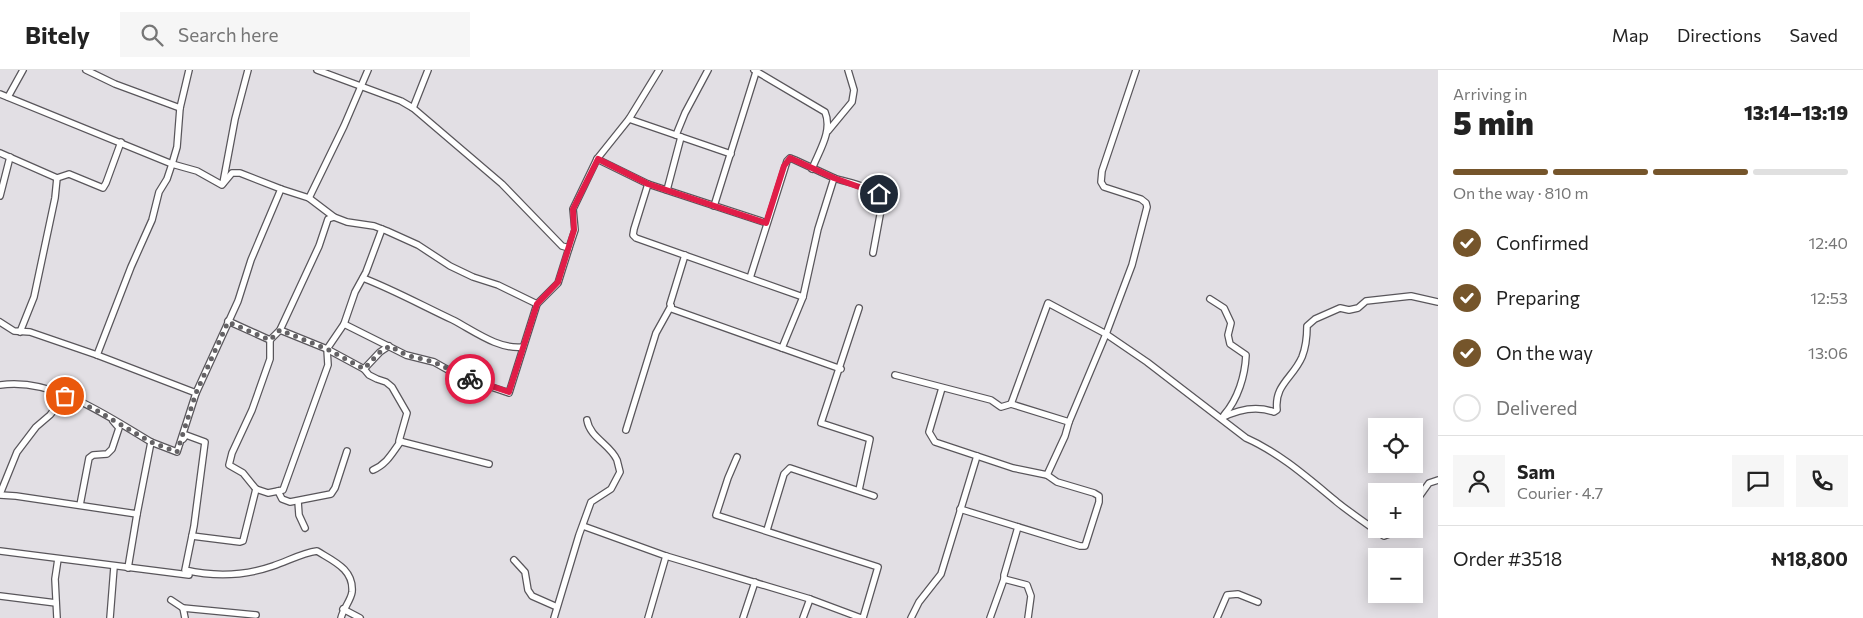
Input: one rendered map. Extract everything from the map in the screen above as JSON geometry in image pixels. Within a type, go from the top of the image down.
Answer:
[{"type":"street","points":[[8,97],[23,70]]},
{"type":"street","points":[[86,70],[116,84],[180,108]]},
{"type":"street","points":[[98,355],[131,267],[152,220],[159,192],[172,164],[176,147],[180,108],[189,70]]},
{"type":"street","points":[[222,185],[235,119],[248,70]]},
{"type":"street","points":[[317,70],[401,101],[413,108],[502,184],[562,246],[569,248]]},
{"type":"street","points":[[309,198],[344,126],[368,70]]},
{"type":"street","points":[[413,108],[428,70]]},
{"type":"street","points":[[344,324],[406,355],[434,362],[459,376],[509,392],[537,304],[558,282],[574,230],[573,209],[598,159],[629,119],[659,70]]},
{"type":"street","points":[[667,190],[684,113],[708,70]]},
{"type":"street","points":[[827,131],[852,102],[854,90],[848,70]]},
{"type":"street","points":[[1047,475],[1065,436],[1132,265],[1147,207],[1146,203],[1141,199],[1104,186],[1101,182],[1102,171],[1136,70]]},
{"type":"street","points":[[714,206],[755,71],[825,112],[828,121],[827,131],[812,169]]},
{"type":"street","points":[[0,94],[172,164],[197,171],[222,185]]},
{"type":"street","points":[[629,119],[731,154]]},
{"type":"street","points":[[0,153],[57,178],[69,174],[103,188],[121,142]]},
{"type":"street","points":[[0,196],[10,158]]},
{"type":"street","points":[[750,278],[766,223],[787,161],[790,158],[834,178],[879,194],[883,199],[872,253]]},
{"type":"street","points":[[598,159],[648,184],[766,223]]},
{"type":"street","points":[[222,185],[232,173],[240,173],[262,180],[281,190],[309,198],[334,217],[382,229],[418,245],[450,266],[473,277],[498,285],[537,304]]},
{"type":"street","points":[[20,332],[34,297],[55,198],[57,178]]},
{"type":"street","points":[[782,348],[803,297],[818,229],[834,178]]},
{"type":"street","points":[[648,184],[633,234],[636,238],[803,297]]},
{"type":"street","points":[[177,452],[196,393],[238,301],[250,260],[281,190]]},
{"type":"street","points":[[334,217],[328,219],[319,246],[280,330],[270,340],[270,359],[252,410],[232,453],[229,465],[243,474],[256,489],[268,493],[282,490],[322,384],[328,365],[327,349],[344,324],[355,292],[382,229]]},
{"type":"street","points":[[626,430],[656,333],[671,306],[686,255]]},
{"type":"street","points":[[362,278],[389,288],[483,337],[512,349],[523,347]]},
{"type":"street","points":[[1221,418],[1236,411],[1253,409],[1274,412],[1276,410],[1277,394],[1302,358],[1306,344],[1307,326],[1315,319],[1340,308],[1349,310],[1358,308],[1366,301],[1411,296],[1438,302]]},
{"type":"street","points":[[1210,299],[1224,308],[1231,322],[1228,335],[1230,344],[1246,355],[1240,389],[1231,406],[1221,418]]},
{"type":"street","points":[[1011,404],[1048,303],[1106,334],[1246,438],[1260,444],[1304,475],[1368,525]]},
{"type":"street","points":[[671,306],[674,310],[840,369]]},
{"type":"street","points":[[859,308],[821,423],[870,439],[859,490]]},
{"type":"street","points":[[0,322],[14,332],[30,332],[98,355],[196,393]]},
{"type":"street","points":[[228,322],[270,340]]},
{"type":"street","points":[[280,330],[327,349],[392,387],[407,413],[401,441],[387,461],[382,466],[373,470]]},
{"type":"street","points":[[364,369],[380,352],[390,346]]},
{"type":"street","points":[[895,375],[991,400],[1001,406],[1011,404],[1069,422]]},
{"type":"street","points":[[0,385],[13,383],[29,385],[65,396],[94,409],[151,442],[177,452]]},
{"type":"street","points":[[942,388],[929,432],[935,442],[1013,468],[1047,475],[1057,482],[1094,493],[1098,496],[1099,502],[1085,546],[960,509]]},
{"type":"street","points":[[65,396],[50,415],[36,427],[17,452],[0,494],[137,514]]},
{"type":"street","points":[[80,505],[89,458],[93,455],[107,454],[112,449],[119,428],[94,409]]},
{"type":"street","points":[[554,618],[591,502],[610,489],[620,472],[616,459],[588,428],[587,420]]},
{"type":"street","points":[[177,452],[186,435],[205,442],[192,536],[185,570],[205,575],[240,575],[272,567],[317,551],[346,569],[350,578],[352,593],[343,609],[341,618]]},
{"type":"street","points":[[401,441],[488,464]]},
{"type":"street","points":[[128,568],[151,442]]},
{"type":"street","points":[[278,491],[282,499],[290,502],[331,494],[335,488],[347,451]]},
{"type":"street","points":[[911,618],[919,602],[942,574],[977,456]]},
{"type":"street","points":[[583,526],[666,556],[810,599],[862,618],[878,567],[767,530],[742,525],[716,516],[737,457]]},
{"type":"street","points":[[767,530],[784,474],[790,468],[874,496]]},
{"type":"street","points":[[1423,492],[1430,482],[1438,480]]},
{"type":"street","points":[[192,536],[243,541],[256,489]]},
{"type":"street","points":[[298,501],[299,515],[305,528]]},
{"type":"street","points":[[990,618],[1004,579],[1018,527]]},
{"type":"street","points":[[0,551],[128,568],[182,573],[198,577]]},
{"type":"street","points":[[648,618],[666,556]]},
{"type":"street","points":[[57,618],[55,579],[58,559]]},
{"type":"street","points":[[514,560],[525,572],[528,590],[532,596],[557,607]]},
{"type":"street","points":[[110,618],[114,566]]},
{"type":"street","points":[[1004,579],[1027,585],[1031,596],[1028,618]]},
{"type":"street","points":[[743,618],[755,582]]},
{"type":"street","points":[[1217,618],[1227,595],[1238,594],[1258,602]]},
{"type":"street","points":[[0,596],[56,603]]},
{"type":"street","points":[[803,618],[810,599]]},
{"type":"street","points":[[171,600],[184,608],[256,615]]},
{"type":"street","points":[[184,608],[186,618]]},
{"type":"street","points":[[343,609],[360,618]]},
{"type":"way so far","points":[[65,396],[94,409],[151,442],[177,452],[196,393],[228,322],[270,340],[280,330],[327,349],[364,369],[380,352],[390,346],[406,355],[434,362],[459,376],[470,379]]},
{"type":"route","points":[[470,379],[509,392],[537,304],[558,282],[574,230],[573,209],[598,159],[648,184],[766,223],[784,166],[790,158],[834,178],[879,194]]}]
